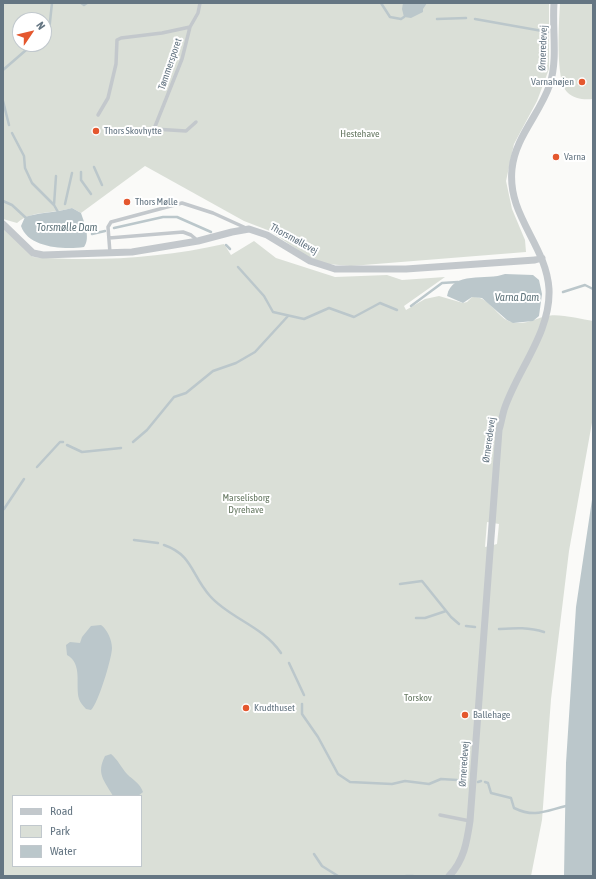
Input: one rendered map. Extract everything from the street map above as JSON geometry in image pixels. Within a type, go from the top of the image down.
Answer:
[{"type":"street","name":"Ørneredevej","points":[[449,876],[455,870],[461,858],[466,844],[470,821],[497,445],[504,409],[536,342],[546,313],[549,289],[542,258],[513,201],[510,182],[512,167],[519,144],[550,83],[554,61],[554,3]]},
{"type":"street","points":[[3,224],[33,253],[43,255],[132,252],[198,241],[249,229]]},
{"type":"street","name":"Thorsmøllevej","points":[[249,229],[272,238],[310,261],[335,269],[406,269],[535,260],[542,258]]},
{"type":"lane","name":"Tømmersporet","points":[[196,122],[186,131],[154,129],[182,59],[190,27],[198,13],[200,3]]},
{"type":"lane","points":[[98,116],[108,98],[116,64],[117,40],[121,38],[162,33],[190,27]]},
{"type":"lane","points":[[110,253],[108,227],[111,222],[182,203],[213,213],[249,229]]},
{"type":"lane","points":[[109,238],[183,232],[192,235],[198,241]]},
{"type":"lane","points":[[440,815],[470,821]]},
{"type":"green space","name":"Hestehave","points":[[3,3],[549,3],[549,69],[537,101],[514,144],[506,181],[512,209],[525,240],[526,252],[351,266],[327,264],[308,257],[270,231],[244,221],[145,166],[81,213],[72,208],[36,214],[17,223],[3,219]]},
{"type":"green space","points":[[560,3],[593,3],[593,99],[576,98],[567,92],[563,86],[559,64]]},
{"type":"green space","name":"Marselisborg Dyrehave","points":[[3,228],[33,257],[81,259],[129,258],[177,253],[224,244],[231,255],[254,241],[276,258],[335,277],[387,275],[402,280],[445,277],[404,306],[406,310],[425,299],[439,296],[463,303],[467,302],[472,297],[478,297],[488,303],[506,320],[516,323],[552,315],[593,321],[593,417],[569,551],[551,699],[542,820],[531,876],[3,876]],"holes":[[[487,522],[499,524],[497,544],[485,547]]]},
{"type":"water","points":[[403,3],[427,3],[423,9],[423,12],[411,18],[404,17],[402,9]]},
{"type":"water","name":"Torsmølle Dam","points":[[72,208],[81,213],[85,225],[87,239],[84,247],[67,248],[48,246],[39,243],[31,239],[21,226],[25,217]]},
{"type":"water","name":"Varna Dam","points":[[505,274],[533,275],[539,280],[542,294],[539,316],[533,321],[513,323],[507,320],[482,298],[472,297],[463,303],[447,296],[450,288],[463,279]]},
{"type":"water","points":[[593,493],[593,876],[564,876],[566,763],[576,607]]},
{"type":"water","points":[[101,625],[110,638],[112,648],[101,690],[91,710],[86,709],[79,699],[77,669],[72,659],[67,655],[66,645],[70,642],[80,643],[82,637],[91,626]]},
{"type":"water","points":[[111,754],[127,774],[140,786],[143,792],[139,795],[112,795],[102,777],[101,772],[102,762],[105,756]]},
{"type":"waterway","points":[[51,12],[52,3]]},
{"type":"waterway","points":[[81,3],[84,5],[87,3]]},
{"type":"waterway","points":[[381,3],[390,17],[401,19],[404,17]]},
{"type":"waterway","points":[[437,19],[466,18]]},
{"type":"waterway","points":[[475,19],[548,32]]},
{"type":"waterway","points":[[3,70],[24,52]]},
{"type":"waterway","points":[[3,101],[9,125]]},
{"type":"waterway","points":[[12,133],[24,156],[25,168],[32,183],[54,205],[58,212]]},
{"type":"waterway","points":[[94,167],[102,185]]},
{"type":"waterway","points":[[81,172],[81,180],[91,194]]},
{"type":"waterway","points":[[65,204],[72,173]]},
{"type":"waterway","points":[[54,205],[56,176]]},
{"type":"waterway","points":[[3,201],[12,205],[25,217]]},
{"type":"waterway","points":[[114,228],[163,217],[177,217],[211,232]]},
{"type":"waterway","points":[[92,234],[105,231]]},
{"type":"waterway","points":[[226,245],[230,249]]},
{"type":"waterway","points":[[238,267],[264,296],[273,312],[304,319],[329,308],[354,317],[380,303],[397,310]]},
{"type":"waterway","points":[[411,306],[442,283],[458,282]]},
{"type":"waterway","points":[[563,292],[585,285],[593,289]]},
{"type":"waterway","points":[[133,442],[147,430],[174,397],[186,393],[213,371],[236,363],[255,352],[288,316]]},
{"type":"waterway","points":[[37,467],[60,442],[63,442]]},
{"type":"waterway","points":[[67,445],[82,452],[121,448]]},
{"type":"waterway","points":[[4,509],[24,479]]},
{"type":"waterway","points":[[134,540],[158,543]]},
{"type":"waterway","points":[[164,545],[181,554],[191,566],[204,588],[218,604],[256,629],[274,644],[281,653]]},
{"type":"waterway","points":[[400,584],[422,581],[451,617],[459,624]]},
{"type":"waterway","points":[[416,618],[425,618],[446,611]]},
{"type":"waterway","points":[[466,626],[475,627]]},
{"type":"waterway","points":[[499,629],[516,628],[544,632]]},
{"type":"waterway","points":[[289,663],[304,695]]},
{"type":"waterway","points":[[302,704],[302,714],[318,737],[338,774],[350,782],[392,784],[405,781],[429,784],[441,779],[457,780],[461,785]]},
{"type":"waterway","points":[[485,782],[488,783],[491,793],[511,798],[514,808],[521,811],[528,813],[540,813],[566,806]]},
{"type":"waterway","points":[[314,854],[322,866],[338,876]]},
{"type":"waterway","points":[[406,876],[413,876]]},
{"type":"place","name":"Varnahøjen","points":[[582,82]]},
{"type":"place","name":"Thors Skovhytte","points":[[96,131]]},
{"type":"place","name":"Varna","points":[[556,157]]},
{"type":"place","name":"Thors Mølle","points":[[127,202]]},
{"type":"place","name":"Krudthuset","points":[[246,708]]},
{"type":"place","name":"Ballehage","points":[[465,715]]},
{"type":"park label","name":"Torskov","points":[[418,698]]}]
